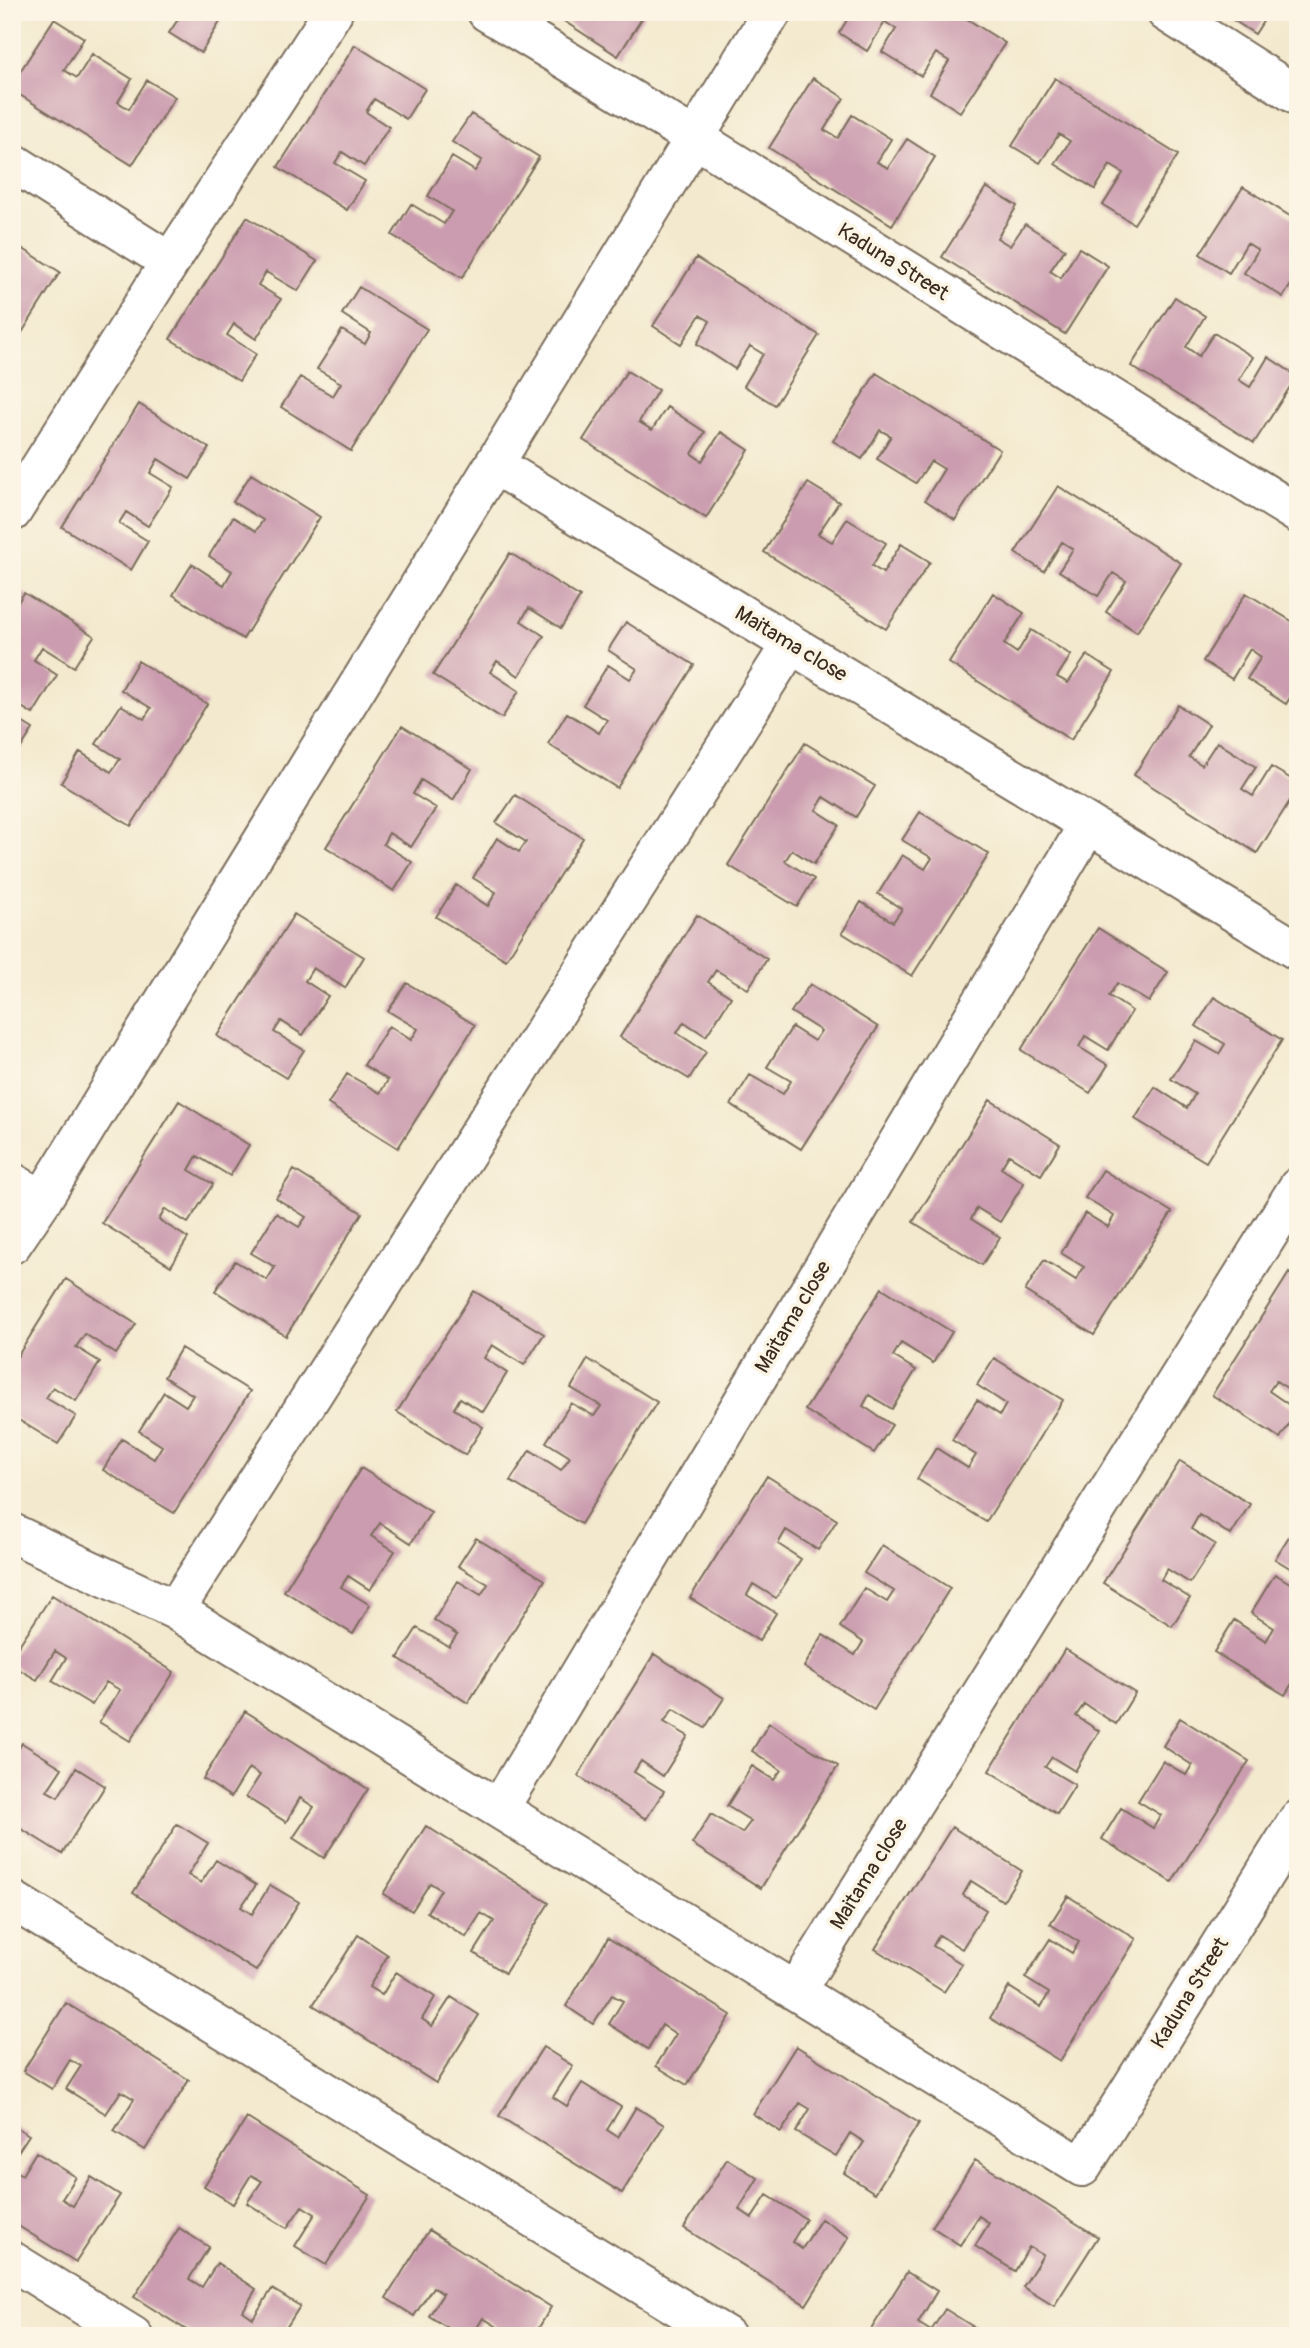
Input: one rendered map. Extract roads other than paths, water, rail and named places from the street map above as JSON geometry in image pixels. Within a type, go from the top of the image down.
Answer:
[{"type":"street","points":[[12,512],[170,262],[333,12]]},
{"type":"street","name":"Kaduna Street","points":[[487,12],[695,138],[1298,514]]},
{"type":"street","points":[[12,1244],[27,1191],[495,465],[772,12]]},
{"type":"street","points":[[1166,12],[1298,96]]},
{"type":"street","points":[[12,162],[170,262]]},
{"type":"street","name":"Maitama close","points":[[495,465],[1298,951]]},
{"type":"street","points":[[175,1610],[791,644]]},
{"type":"street","name":"Maitama close","points":[[499,1809],[1088,825]]},
{"type":"street","name":"Maitama close","points":[[796,1991],[1298,1187]]},
{"type":"street","points":[[12,1533],[175,1610],[796,1991]]},
{"type":"street","name":"Kaduna Street","points":[[796,1991],[1082,2166],[1298,1820]]},
{"type":"street","points":[[12,1900],[726,2336]]},
{"type":"street","points":[[12,2261],[133,2336]]}]
